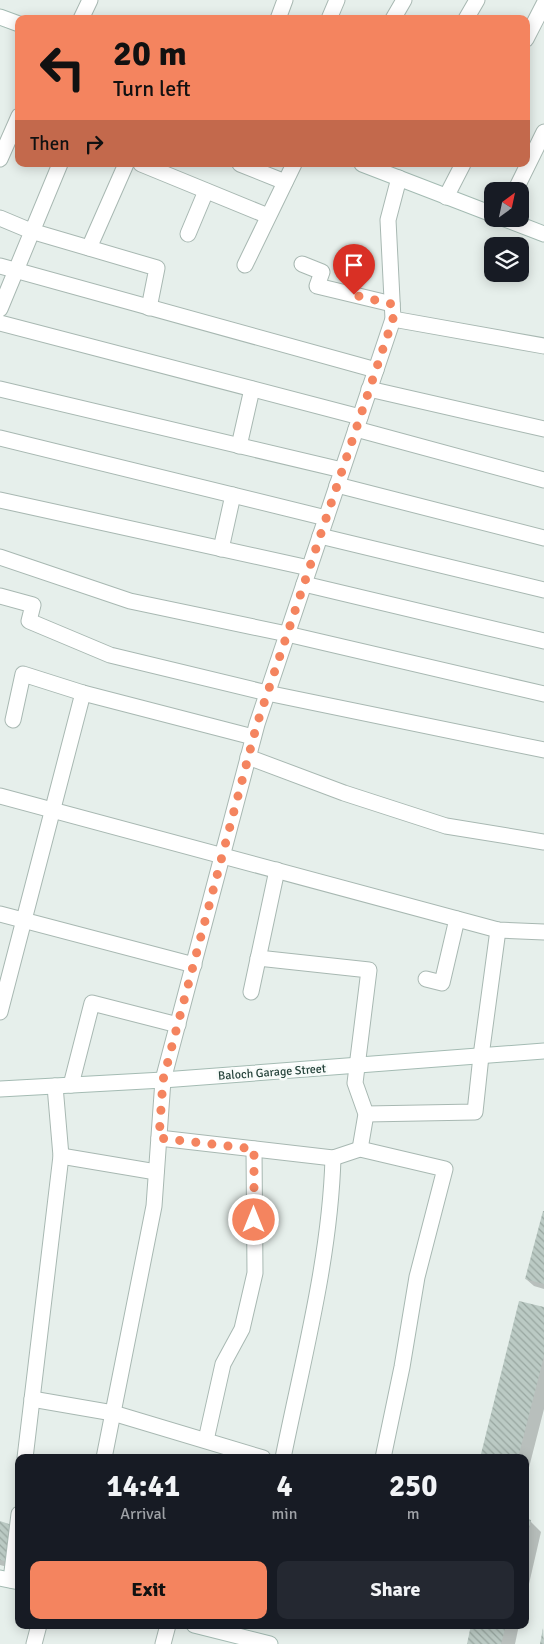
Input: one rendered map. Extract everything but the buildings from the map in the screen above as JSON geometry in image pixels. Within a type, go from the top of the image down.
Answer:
[{"type":"street","points":[[83,15],[90,0]]},
{"type":"street","points":[[279,15],[285,0]]},
{"type":"street","points":[[331,15],[337,0]]},
{"type":"street","points":[[395,15],[404,0]]},
{"type":"street","points":[[468,15],[476,0]]},
{"type":"street","points":[[530,31],[544,4]]},
{"type":"street","points":[[0,17],[15,23]]},
{"type":"street","points":[[0,159],[15,125]]},
{"type":"street","points":[[530,160],[544,132]]},
{"type":"street","points":[[0,308],[59,167]]},
{"type":"street","points":[[88,248],[125,167]]},
{"type":"street","points":[[148,167],[268,216]]},
{"type":"street","points":[[248,167],[285,182]]},
{"type":"street","points":[[245,264],[292,167]]},
{"type":"street","points":[[373,167],[391,172],[446,197],[484,211]]},
{"type":"street","points":[[446,197],[461,167]]},
{"type":"street","points":[[519,182],[527,167]]},
{"type":"street","points":[[105,1454],[154,1206],[163,1080],[253,737],[376,370],[393,311],[388,220],[391,172]]},
{"type":"street","points":[[188,234],[206,191]]},
{"type":"street","points":[[0,218],[32,231],[157,268],[149,308]]},
{"type":"street","points":[[528,228],[544,234]]},
{"type":"street","points":[[302,264],[322,272],[316,286],[393,311],[544,346]]},
{"type":"street","points":[[0,266],[376,370]]},
{"type":"street","points":[[0,323],[252,389],[544,480]]},
{"type":"street","points":[[0,389],[342,470]]},
{"type":"street","points":[[239,446],[252,389]]},
{"type":"street","points":[[369,389],[544,429]]},
{"type":"street","points":[[0,438],[326,518]]},
{"type":"street","points":[[337,485],[544,538]]},
{"type":"street","points":[[221,549],[233,495]]},
{"type":"street","points":[[0,500],[309,568]]},
{"type":"street","points":[[320,536],[544,590]]},
{"type":"street","points":[[0,557],[130,601],[287,634],[544,694]]},
{"type":"street","points":[[304,584],[544,641]]},
{"type":"street","points":[[0,596],[33,605],[29,621],[110,655],[267,693],[544,750]]},
{"type":"street","points":[[13,720],[23,674],[83,693],[253,737]]},
{"type":"street","points":[[0,1012],[83,693]]},
{"type":"street","points":[[248,757],[344,793],[446,826],[544,842]]},
{"type":"street","points":[[0,796],[457,920],[498,930],[544,932]]},
{"type":"street","points":[[251,992],[277,870]]},
{"type":"street","points":[[0,914],[194,965]]},
{"type":"street","points":[[426,979],[442,983],[457,920]]},
{"type":"street","points":[[366,1114],[476,1112],[481,1056],[498,930]]},
{"type":"street","points":[[258,958],[369,970],[355,1083],[366,1114],[360,1149]]},
{"type":"street","points":[[71,1085],[92,1003],[178,1025]]},
{"type":"street","name":"Baloch Garage Street","points":[[0,1089],[163,1080],[544,1051]]},
{"type":"street","points":[[25,1454],[61,1156],[55,1086]]},
{"type":"street","points":[[159,1138],[333,1158],[360,1149],[445,1169],[417,1277],[402,1367],[384,1454]]},
{"type":"street","points":[[206,1440],[223,1364],[242,1329],[255,1273],[254,1149]]},
{"type":"street","points":[[61,1156],[156,1172]]},
{"type":"street","points":[[284,1454],[324,1259],[332,1188],[333,1158]]},
{"type":"street","points":[[32,1398],[113,1413],[250,1454]]},
{"type":"street","points":[[6,1581],[15,1535]]},
{"type":"street","points":[[34,1644],[38,1629]]},
{"type":"street","points":[[163,1644],[167,1629]]},
{"type":"street","points":[[210,1629],[270,1644]]},
{"type":"route","points":[[254,1220],[254,1149],[159,1138],[163,1080],[257,724],[393,319],[392,304],[354,295]]}]
